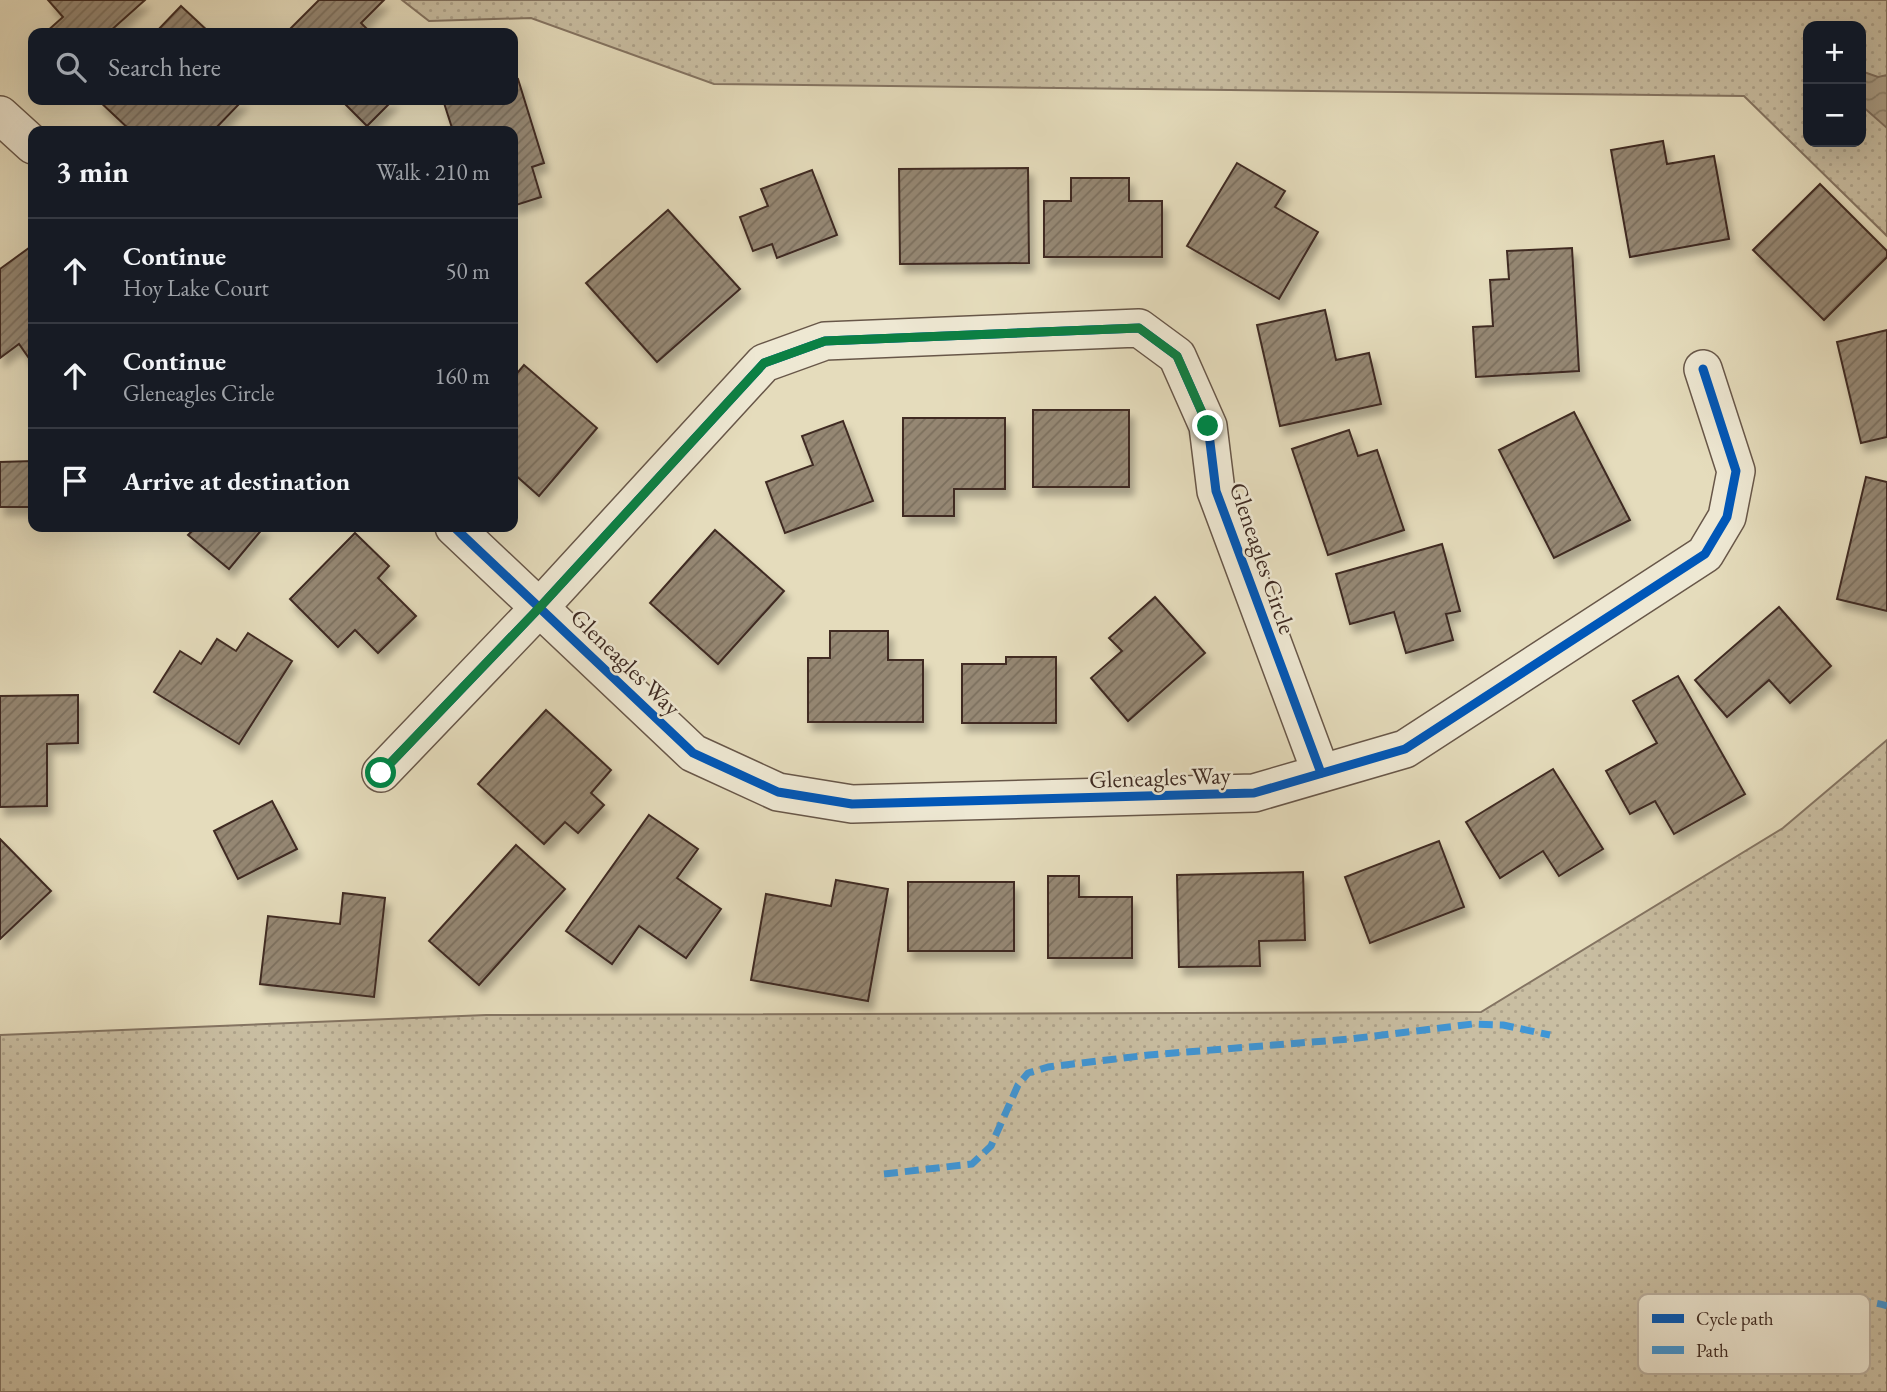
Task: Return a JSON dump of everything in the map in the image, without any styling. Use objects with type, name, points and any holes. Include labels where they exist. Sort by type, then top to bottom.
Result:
[{"type":"street","points":[[1,120],[28,141]]},
{"type":"street","name":"Gleneagles Circle","points":[[381,773],[540,607],[764,363],[825,341],[1139,328],[1177,356],[1208,426],[1216,491],[1321,773]]},
{"type":"street","name":"Gleneagles Way","points":[[459,532],[693,753],[778,792],[852,804],[1254,793],[1405,749],[1705,554],[1727,517],[1736,471],[1703,369]]},
{"type":"shaded area","points":[[402,0],[1887,0],[1887,236],[1744,96],[714,84],[531,18],[429,21]]},
{"type":"shaded area","points":[[1887,740],[1887,1392],[0,1392],[0,1035],[486,1015],[1481,1012],[1783,828]]},
{"type":"water","points":[[1866,73],[1878,77],[1887,75],[1887,128],[1866,109]]},
{"type":"building","points":[[48,0],[145,0],[114,28],[51,28],[63,17]]},
{"type":"building","points":[[319,0],[384,0],[361,23],[366,28],[291,28]]},
{"type":"building","points":[[181,6],[205,28],[160,28]]},
{"type":"building","points":[[518,79],[544,163],[532,167],[541,197],[518,204],[518,126],[451,126],[445,105],[518,105]]},
{"type":"building","points":[[103,105],[238,105],[218,126],[126,126]]},
{"type":"building","points":[[346,105],[388,105],[367,126]]},
{"type":"building","points":[[1663,141],[1667,164],[1714,156],[1729,239],[1630,257],[1611,150]]},
{"type":"building","points":[[1237,163],[1285,191],[1275,207],[1318,232],[1279,299],[1187,246]]},
{"type":"building","points":[[1028,168],[1029,263],[900,264],[899,169]]},
{"type":"building","points":[[812,170],[837,235],[777,258],[772,244],[753,251],[740,217],[768,206],[761,189]]},
{"type":"building","points":[[1071,178],[1129,178],[1129,201],[1162,201],[1162,257],[1044,257],[1044,201],[1071,201]]},
{"type":"building","points":[[1820,184],[1887,251],[1887,257],[1824,320],[1753,250]]},
{"type":"building","points":[[668,210],[740,289],[657,362],[586,283]]},
{"type":"building","points":[[1572,248],[1579,371],[1476,377],[1473,327],[1493,326],[1490,280],[1509,279],[1507,251]]},
{"type":"building","points":[[28,249],[28,357],[19,344],[0,358],[0,269]]},
{"type":"building","points":[[1325,310],[1336,360],[1369,353],[1381,404],[1280,426],[1257,325]]},
{"type":"building","points":[[1887,330],[1887,437],[1861,443],[1837,342]]},
{"type":"building","points":[[524,365],[597,428],[539,496],[518,477],[518,372]]},
{"type":"building","points":[[1033,410],[1129,410],[1129,487],[1033,487]]},
{"type":"building","points":[[1574,412],[1630,520],[1554,558],[1499,450]]},
{"type":"building","points":[[903,418],[1005,418],[1005,489],[954,489],[954,516],[903,516]]},
{"type":"building","points":[[843,421],[873,501],[785,533],[766,482],[813,465],[802,436]]},
{"type":"building","points":[[1349,430],[1358,456],[1377,450],[1404,530],[1328,555],[1292,449]]},
{"type":"building","points":[[28,461],[28,507],[0,507],[0,462]]},
{"type":"building","points":[[1866,477],[1887,482],[1887,611],[1837,599]]},
{"type":"building","points":[[715,530],[784,591],[718,664],[650,603]]},
{"type":"building","points":[[191,532],[260,532],[229,569],[188,535]]},
{"type":"building","points":[[355,533],[389,566],[378,578],[416,616],[378,653],[355,630],[338,647],[290,599]]},
{"type":"building","points":[[1442,544],[1460,611],[1446,614],[1453,640],[1406,653],[1394,612],[1350,624],[1336,574]]},
{"type":"building","points":[[1155,597],[1205,653],[1128,721],[1091,678],[1122,651],[1109,638]]},
{"type":"building","points":[[1779,607],[1831,666],[1790,703],[1769,680],[1727,717],[1695,680]]},
{"type":"building","points":[[830,631],[888,631],[888,660],[923,660],[923,722],[808,722],[808,658],[830,658]]},
{"type":"building","points":[[248,633],[292,661],[239,744],[154,692],[180,651],[201,664],[217,639],[236,651]]},
{"type":"building","points":[[1006,657],[1056,657],[1056,723],[962,723],[962,664],[1006,664]]},
{"type":"building","points":[[1678,676],[1745,794],[1674,834],[1655,801],[1630,814],[1606,771],[1657,743],[1633,701]]},
{"type":"building","points":[[78,695],[78,743],[47,744],[47,806],[0,807],[0,696]]},
{"type":"building","points":[[546,710],[611,770],[591,793],[604,805],[578,833],[565,822],[544,844],[478,784]]},
{"type":"building","points":[[1553,769],[1603,849],[1559,876],[1543,851],[1500,878],[1466,822]]},
{"type":"building","points":[[272,801],[297,849],[238,879],[214,831]]},
{"type":"building","points":[[649,815],[698,849],[677,878],[721,909],[686,958],[639,926],[612,964],[566,931]]},
{"type":"building","points":[[0,839],[51,891],[0,939]]},
{"type":"building","points":[[1439,841],[1464,907],[1370,943],[1345,877]]},
{"type":"building","points":[[516,845],[565,889],[479,985],[429,941]]},
{"type":"building","points":[[1303,872],[1305,940],[1259,941],[1260,966],[1179,967],[1177,875]]},
{"type":"building","points":[[1048,876],[1079,876],[1079,897],[1132,897],[1132,958],[1048,958]]},
{"type":"building","points":[[836,880],[888,889],[868,1001],[751,980],[766,894],[831,906]]},
{"type":"building","points":[[908,882],[1014,882],[1014,951],[908,951]]},
{"type":"building","points":[[343,893],[385,898],[374,997],[260,984],[268,916],[340,924]]},
{"type":"marked path","points":[[884,1174],[972,1164],[991,1146],[1018,1085],[1028,1073],[1048,1067],[1149,1055],[1350,1039],[1473,1024],[1503,1025],[1550,1035]]},
{"type":"marked path","points":[[1870,1302],[1887,1306]]},
{"type":"cycle path","points":[[381,773],[540,607],[764,363],[825,341],[1139,328],[1177,356],[1208,426],[1216,491],[1321,773]]},
{"type":"cycle path","points":[[459,532],[693,753],[778,792],[852,804],[1254,793],[1405,749],[1705,554],[1727,517],[1736,471],[1703,369]]},
{"type":"route","points":[[381,773],[540,607],[764,363],[825,341],[1139,328],[1177,356],[1208,426]]}]
